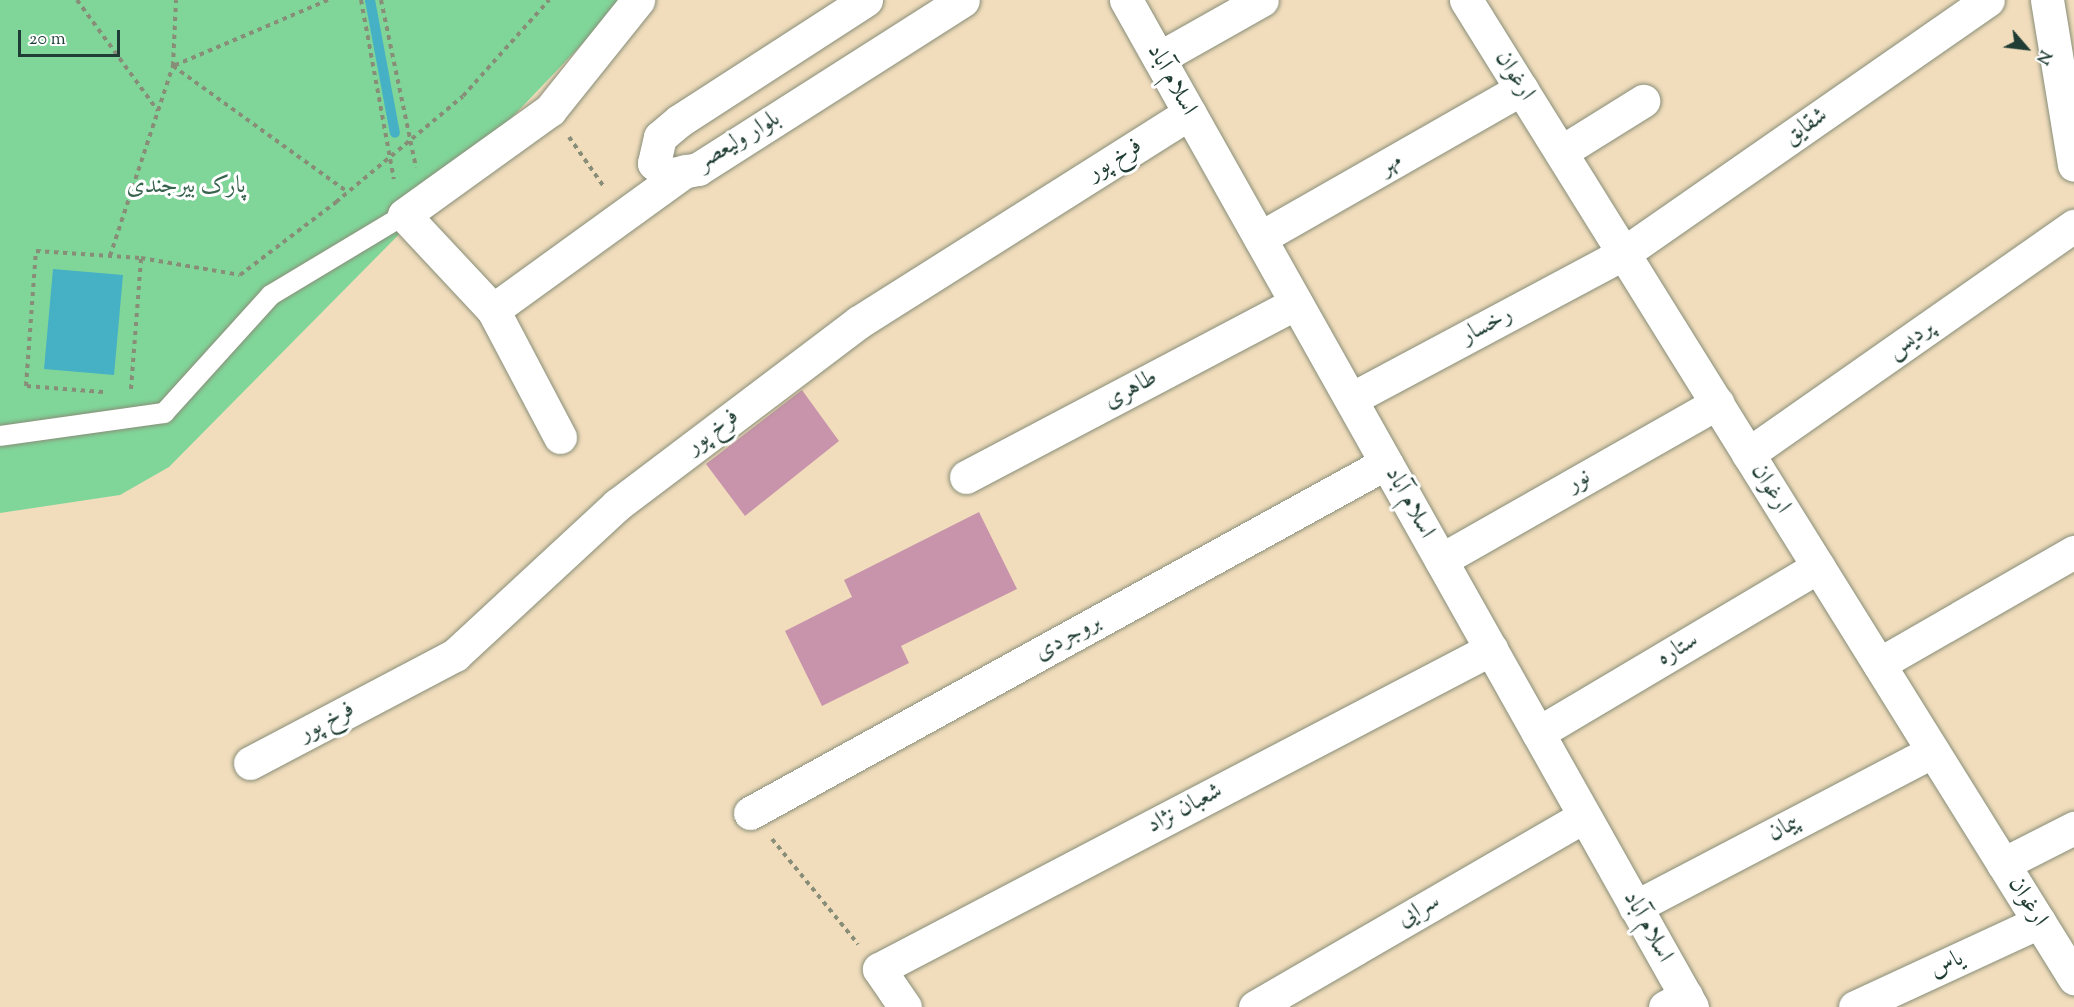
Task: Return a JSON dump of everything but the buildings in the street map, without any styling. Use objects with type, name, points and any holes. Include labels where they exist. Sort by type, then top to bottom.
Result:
[{"type":"street","points":[[560,437],[493,310],[415,205],[550,110],[638,0]]},
{"type":"street","name":"بلوار ولیعصر","points":[[866,0],[660,137],[654,162],[667,175],[698,169],[963,0]]},
{"type":"street","name":"اسلام آباد","points":[[1126,0],[1635,907],[1681,1003]]},
{"type":"street","points":[[1159,58],[1262,0]]},
{"type":"street","name":"ارغوان","points":[[1466,0],[2074,978]]},
{"type":"street","name":"شقایق","points":[[1624,253],[1988,0]]},
{"type":"street","points":[[2047,0],[2073,158]]},
{"type":"street","name":"مهر","points":[[1260,238],[1521,89]]},
{"type":"street","points":[[1561,152],[1643,101]]},
{"type":"street","name":"فرخ پور","points":[[250,763],[455,655],[617,505],[859,322],[1190,113]]},
{"type":"street","points":[[493,310],[625,218],[685,171]]},
{"type":"street","name":"پردیس","points":[[1748,454],[2074,226]]},
{"type":"street","name":"رخسار","points":[[1351,399],[1624,253]]},
{"type":"street","name":"طاهری","points":[[966,477],[1296,303]]},
{"type":"street","name":"نور","points":[[1441,560],[1717,403]]},
{"type":"street","name":"بروجردی","points":[[750,813],[1386,463]]},
{"type":"street","points":[[1879,664],[2074,552]]},
{"type":"street","name":"ستاره","points":[[1538,733],[1818,567]]},
{"type":"street","name":"شعبان نژاد","points":[[879,969],[1491,649]]},
{"type":"street","name":"پیمان","points":[[1635,907],[1933,751]]},
{"type":"street","name":"سرایی","points":[[1255,1007],[1584,816]]},
{"type":"street","points":[[2003,864],[2074,828]]},
{"type":"street","name":"یاس","points":[[1855,1007],[2039,922]]},
{"type":"street","points":[[879,969],[905,1007]]},
{"type":"lane","points":[[0,436],[164,413],[271,295],[415,205]]},
{"type":"path","points":[[77,0],[158,111]]},
{"type":"path","points":[[110,256],[173,66],[176,0]]},
{"type":"path","points":[[173,66],[328,0]]},
{"type":"path","points":[[361,0],[388,156],[415,205]]},
{"type":"path","points":[[381,0],[408,140],[415,205]]},
{"type":"path","points":[[107,392],[26,386],[36,251],[141,258],[240,275],[348,192],[388,156],[463,96],[549,0]]},
{"type":"path","points":[[173,66],[348,192]]},
{"type":"path","points":[[550,110],[625,218]]},
{"type":"path","points":[[119,393],[131,394],[141,258]]},
{"type":"path","points":[[750,813],[879,969]]},
{"type":"green space","name":"پارک بیرجندی","points":[[0,0],[618,0],[608,17],[432,201],[169,467],[120,495],[0,513]]},
{"type":"water","points":[[53,269],[123,275],[114,375],[44,369]]},
{"type":"waterway","points":[[370,0],[395,133]]}]
